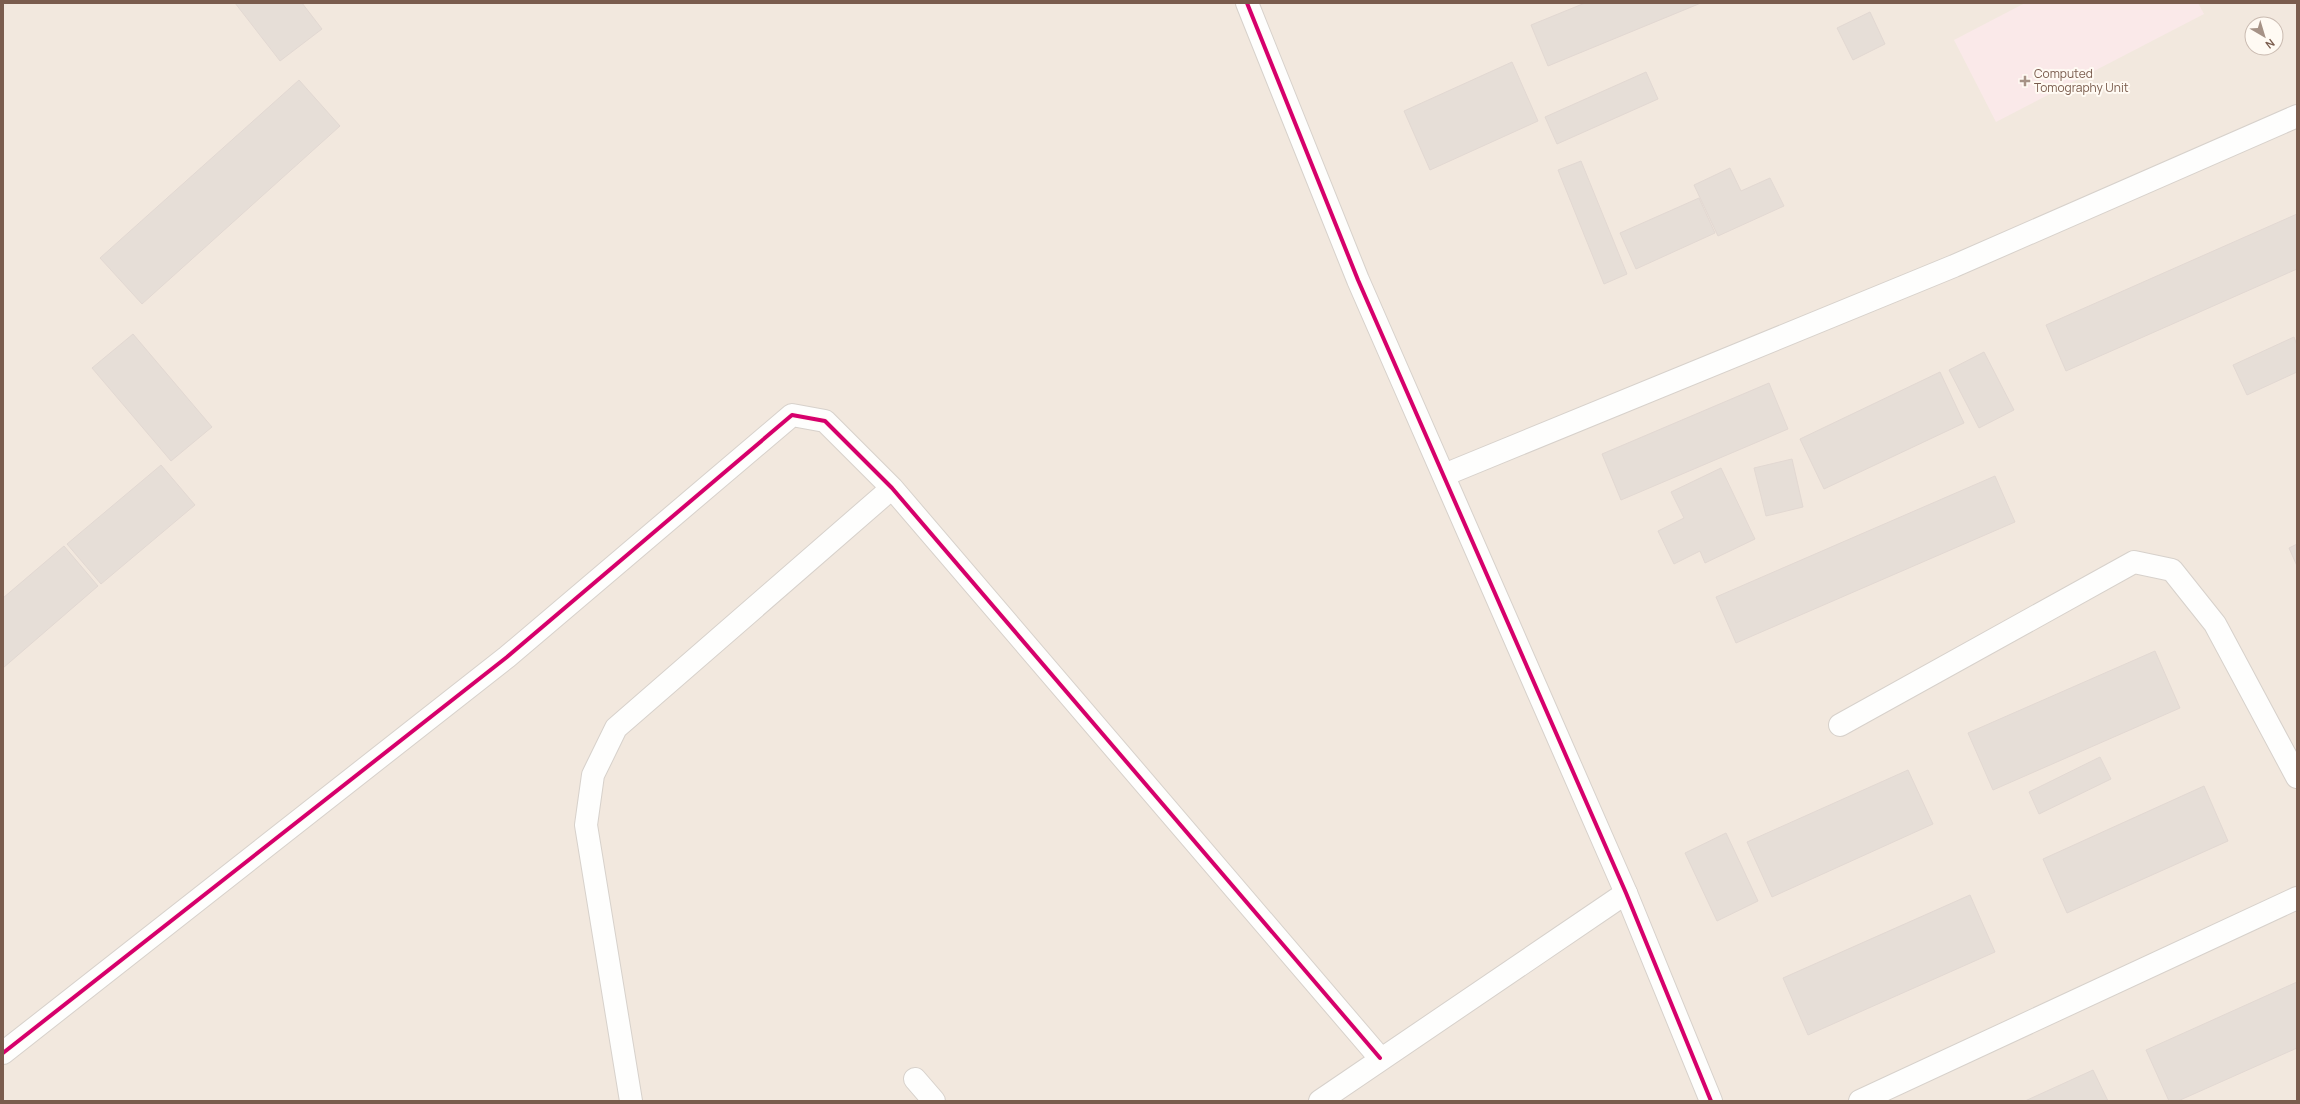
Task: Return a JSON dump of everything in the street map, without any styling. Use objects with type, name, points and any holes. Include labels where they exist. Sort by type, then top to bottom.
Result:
[{"type":"street","points":[[1247,3],[1358,280],[1626,893],[1711,1101]]},
{"type":"street","points":[[1444,475],[1954,266],[2297,116]]},
{"type":"street","points":[[3,1053],[507,657],[792,415],[824,421],[892,488],[1380,1058]]},
{"type":"street","points":[[631,1101],[586,825],[593,775],[616,728],[892,488]]},
{"type":"street","points":[[1840,725],[2134,562],[2172,570],[2215,624],[2297,778]]},
{"type":"street","points":[[1320,1101],[1380,1058],[1626,893]]},
{"type":"street","points":[[1860,1101],[2297,898]]},
{"type":"street","points":[[915,1079],[934,1101]]},
{"type":"shaded area","points":[[3,3],[2297,3],[2297,1101],[3,1101]]},
{"type":"shaded area","name":"Computed Tomography Unit","points":[[2025,3],[2198,3],[2204,14],[1996,122],[1954,40]]},
{"type":"building","points":[[235,3],[302,3],[322,29],[280,61]]},
{"type":"building","points":[[1585,3],[1701,3],[1548,66],[1531,25]]},
{"type":"building","points":[[1870,12],[1885,44],[1853,60],[1837,28]]},
{"type":"building","points":[[1512,62],[1538,121],[1430,170],[1404,111]]},
{"type":"building","points":[[1646,72],[1658,99],[1557,144],[1545,117]]},
{"type":"building","points":[[299,80],[340,126],[142,304],[100,258]]},
{"type":"building","points":[[1581,161],[1627,274],[1604,284],[1558,170]]},
{"type":"building","points":[[1730,168],[1741,191],[1770,178],[1784,206],[1718,236],[1694,185]]},
{"type":"building","points":[[1699,198],[1715,233],[1636,269],[1620,233]]},
{"type":"building","points":[[2297,214],[2297,269],[2066,371],[2046,325]]},
{"type":"building","points":[[133,334],[212,427],[171,461],[92,368]]},
{"type":"building","points":[[2294,337],[2297,345],[2297,372],[2247,395],[2233,365]]},
{"type":"building","points":[[1984,352],[2014,410],[1979,428],[1949,370]]},
{"type":"building","points":[[1940,372],[1964,423],[1824,489],[1800,439]]},
{"type":"building","points":[[1769,383],[1788,429],[1621,500],[1602,454]]},
{"type":"building","points":[[1792,459],[1803,507],[1766,516],[1754,468]]},
{"type":"building","points":[[161,465],[195,505],[101,584],[67,544]]},
{"type":"building","points":[[1721,468],[1755,539],[1705,563],[1700,551],[1674,564],[1658,531],[1684,518],[1671,492]]},
{"type":"building","points":[[1995,476],[2015,522],[1736,643],[1716,597]]},
{"type":"building","points":[[2297,544],[2297,566],[2289,548]]},
{"type":"building","points":[[64,546],[98,586],[3,668],[3,598]]},
{"type":"building","points":[[2155,651],[2180,708],[1993,790],[1968,733]]},
{"type":"building","points":[[2100,757],[2111,779],[2039,814],[2029,792]]},
{"type":"building","points":[[1908,770],[1933,824],[1772,897],[1747,842]]},
{"type":"building","points":[[2204,786],[2228,841],[2067,913],[2043,859]]},
{"type":"building","points":[[1726,833],[1758,901],[1717,921],[1685,853]]},
{"type":"building","points":[[1970,895],[1995,952],[1808,1035],[1783,978]]},
{"type":"building","points":[[2297,982],[2297,1048],[2178,1101],[2169,1101],[2146,1050]]},
{"type":"building","points":[[2093,1070],[2108,1101],[2025,1101]]},
{"type":"cycle path","points":[[1247,3],[1358,280],[1626,893],[1711,1101]]},
{"type":"cycle path","points":[[3,1053],[507,657],[792,415],[825,421],[892,488],[1380,1058]]},
{"type":"place","name":"Computed Tomography Unit","points":[[2025,81]]}]
